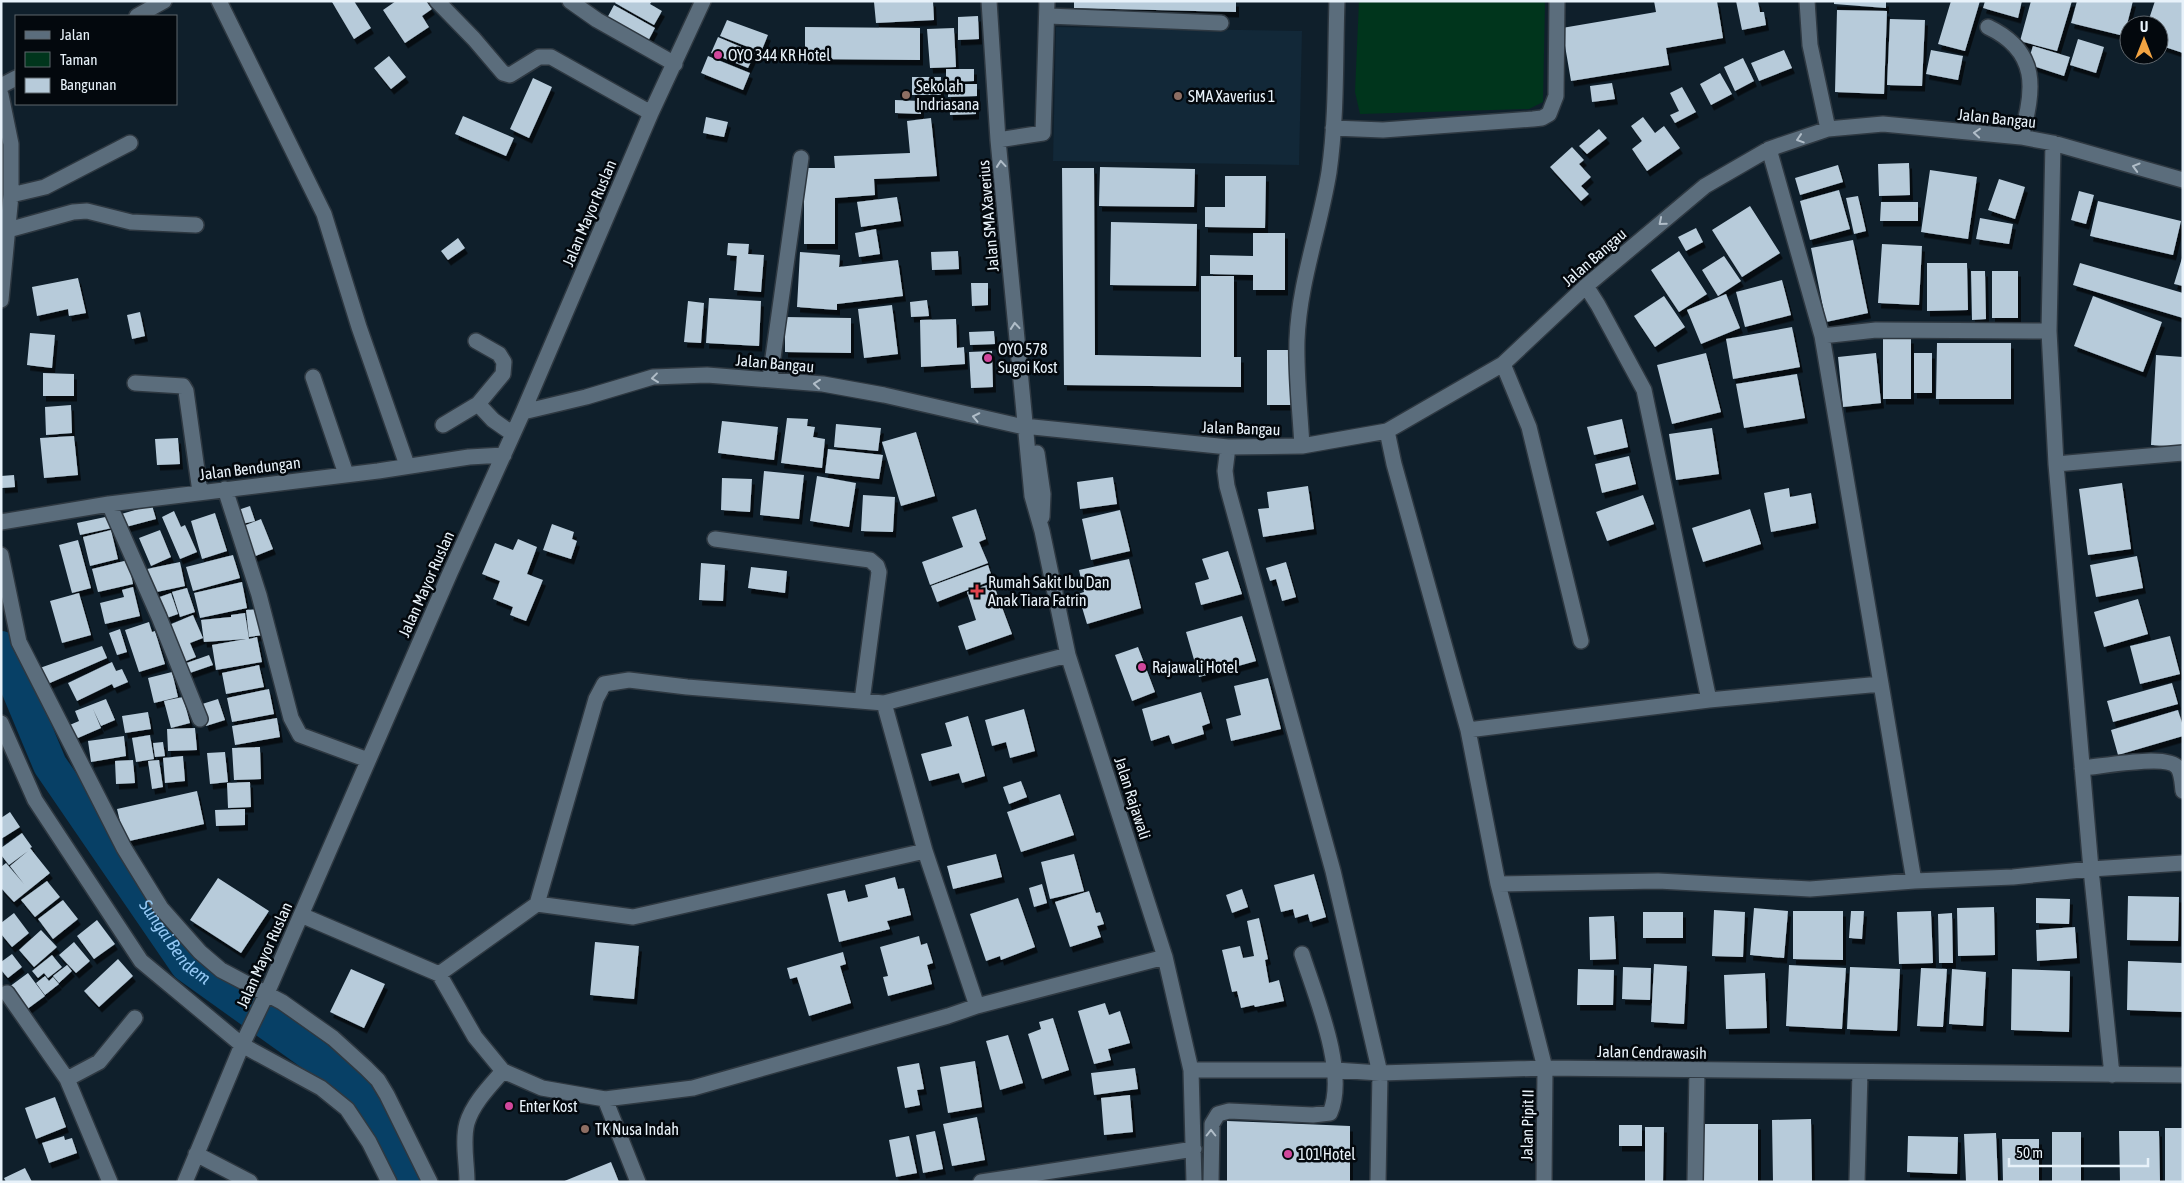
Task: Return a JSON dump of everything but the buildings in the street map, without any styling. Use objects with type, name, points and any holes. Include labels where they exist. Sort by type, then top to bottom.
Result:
[{"type":"street","points":[[139,15],[164,1]]},
{"type":"street","points":[[219,1],[324,214],[359,327],[408,465]]},
{"type":"street","points":[[437,1],[506,75],[510,75],[539,57],[551,57],[652,113]]},
{"type":"street","points":[[570,1],[597,20],[674,64]]},
{"type":"street","name":"Jalan Mayor Ruslan","points":[[185,1182],[243,1044],[703,1]]},
{"type":"street","name":"Jalan SMA Xaverius","points":[[988,1],[998,140],[1022,399],[1043,494],[1042,531]]},
{"type":"street","points":[[1302,446],[1297,339],[1303,289],[1318,232],[1329,171],[1333,128],[1337,1]]},
{"type":"street","points":[[1333,128],[1383,130],[1542,118],[1549,114],[1556,96],[1555,46],[1557,1]]},
{"type":"street","points":[[1807,1],[1810,45],[1828,129]]},
{"type":"street","points":[[998,140],[1043,134],[1048,8],[1221,23]]},
{"type":"street","points":[[1988,27],[2009,39],[2017,47],[2030,70],[2031,84],[2027,117],[2022,137]]},
{"type":"street","points":[[1,86],[15,79]]},
{"type":"street","points":[[1,95],[11,144],[11,195],[1,300]]},
{"type":"street","name":"Jalan Bangau","points":[[523,412],[586,397],[653,377],[707,375],[823,384],[884,395],[1028,427],[1228,447],[1302,446],[1387,431],[1503,364],[1586,286],[1705,186],[1769,149],[1828,129],[1883,124],[2022,137],[2053,143],[2183,180]]},
{"type":"street","points":[[11,195],[46,187],[130,143]]},
{"type":"street","points":[[2053,143],[2049,331],[2056,464],[2091,869],[2112,1074]]},
{"type":"street","points":[[1769,149],[1822,336],[1914,881]]},
{"type":"street","points":[[770,379],[800,158]]},
{"type":"street","points":[[8,230],[73,212],[87,211],[131,222],[196,225]]},
{"type":"street","points":[[1586,286],[1644,390],[1709,700]]},
{"type":"street","points":[[1822,336],[1876,330],[2049,331]]},
{"type":"street","points":[[443,425],[478,404],[503,374],[504,362],[499,354],[476,341]]},
{"type":"street","points":[[1503,364],[1528,427],[1581,641]]},
{"type":"street","points":[[313,377],[346,474]]},
{"type":"street","points":[[135,383],[182,386],[186,391],[200,492]]},
{"type":"street","points":[[478,404],[493,420],[513,434]]},
{"type":"street","name":"Jalan Pipit II","points":[[1387,431],[1468,730],[1498,884],[1546,1068],[1544,1182]]},
{"type":"street","points":[[1228,447],[1225,471],[1227,486],[1333,871],[1380,1073],[1378,1182]]},
{"type":"street","points":[[2056,464],[2183,453]]},
{"type":"street","name":"Jalan Bendungan","points":[[1,522],[109,504],[408,465],[504,455]]},
{"type":"street","points":[[225,489],[259,595],[295,727],[300,735],[368,760]]},
{"type":"street","points":[[109,504],[159,617],[200,719]]},
{"type":"street","name":"Jalan Rajawali","points":[[1042,531],[1068,655],[1165,956],[1192,1070],[1194,1182]]},
{"type":"street","points":[[715,539],[870,560],[877,566],[879,572],[862,701]]},
{"type":"street","points":[[1,555],[19,642],[124,848],[161,908],[200,952],[221,970],[333,1038],[378,1080],[430,1182]]},
{"type":"street","points":[[439,974],[536,904],[596,699],[604,684],[629,680],[688,687],[884,703],[1068,655]]},
{"type":"street","points":[[1468,730],[1709,700],[1881,684]]},
{"type":"street","points":[[884,703],[925,851],[977,1006]]},
{"type":"street","points":[[1,723],[35,800],[141,961],[243,1044],[321,1088],[347,1109],[369,1142],[388,1179]]},
{"type":"street","points":[[2082,768],[2158,760],[2174,764],[2179,769],[2183,791]]},
{"type":"street","points":[[536,904],[633,917],[925,851]]},
{"type":"street","points":[[1498,884],[1658,881],[1810,889],[1914,881],[2013,878],[2091,869],[2183,864]]},
{"type":"street","points":[[300,915],[439,974],[475,1037],[503,1072],[542,1088],[605,1099],[693,1088],[948,1016],[977,1006],[1165,956]]},
{"type":"street","points":[[1211,1182],[1212,1124],[1218,1114],[1229,1111],[1313,1115],[1330,1113],[1335,1102],[1335,1070],[1302,954]]},
{"type":"street","points":[[7,993],[67,1079],[110,1182]]},
{"type":"street","points":[[67,1079],[99,1062],[135,1018]]},
{"type":"street","name":"Jalan Cendrawasih","points":[[1192,1070],[1335,1070],[1380,1073],[1546,1068],[2183,1075]]},
{"type":"street","points":[[1695,1182],[1697,1070]]},
{"type":"street","points":[[467,1182],[466,1129],[468,1120],[482,1096],[503,1072]]},
{"type":"street","points":[[1857,1182],[1860,1072]]},
{"type":"street","points":[[605,1099],[638,1182]]},
{"type":"street","points":[[981,1182],[1194,1149]]},
{"type":"street","points":[[196,1154],[250,1182]]},
{"type":"shaded area","name":"SMA Xaverius 1","points":[[1056,27],[1302,31],[1299,165],[1053,161]]},
{"type":"green space","points":[[1359,1],[1545,1],[1543,102],[1529,109],[1360,114],[1355,92]]},
{"type":"waterway","name":"Sungai Bendem","points":[[1,648],[50,765],[187,965],[320,1060],[373,1104],[409,1182]]},
{"type":"place","name":"OYO 344 KR Hotel","points":[[718,55]]},
{"type":"place","name":"Sekolah Indriasana","points":[[906,95]]},
{"type":"place","name":"SMA Xaverius 1","points":[[1178,96]]},
{"type":"place","name":"OYO 578 Sugoi Kost","points":[[988,358]]},
{"type":"place","name":"Rumah Sakit Ibu Dan Anak Tiara Fatrin","points":[[977,591]]},
{"type":"place","name":"Rajawali Hotel","points":[[1142,667]]},
{"type":"place","name":"Enter Kost","points":[[509,1106]]},
{"type":"place","name":"TK Nusa Indah","points":[[585,1129]]},
{"type":"place","name":"101 Hotel","points":[[1288,1154]]}]
